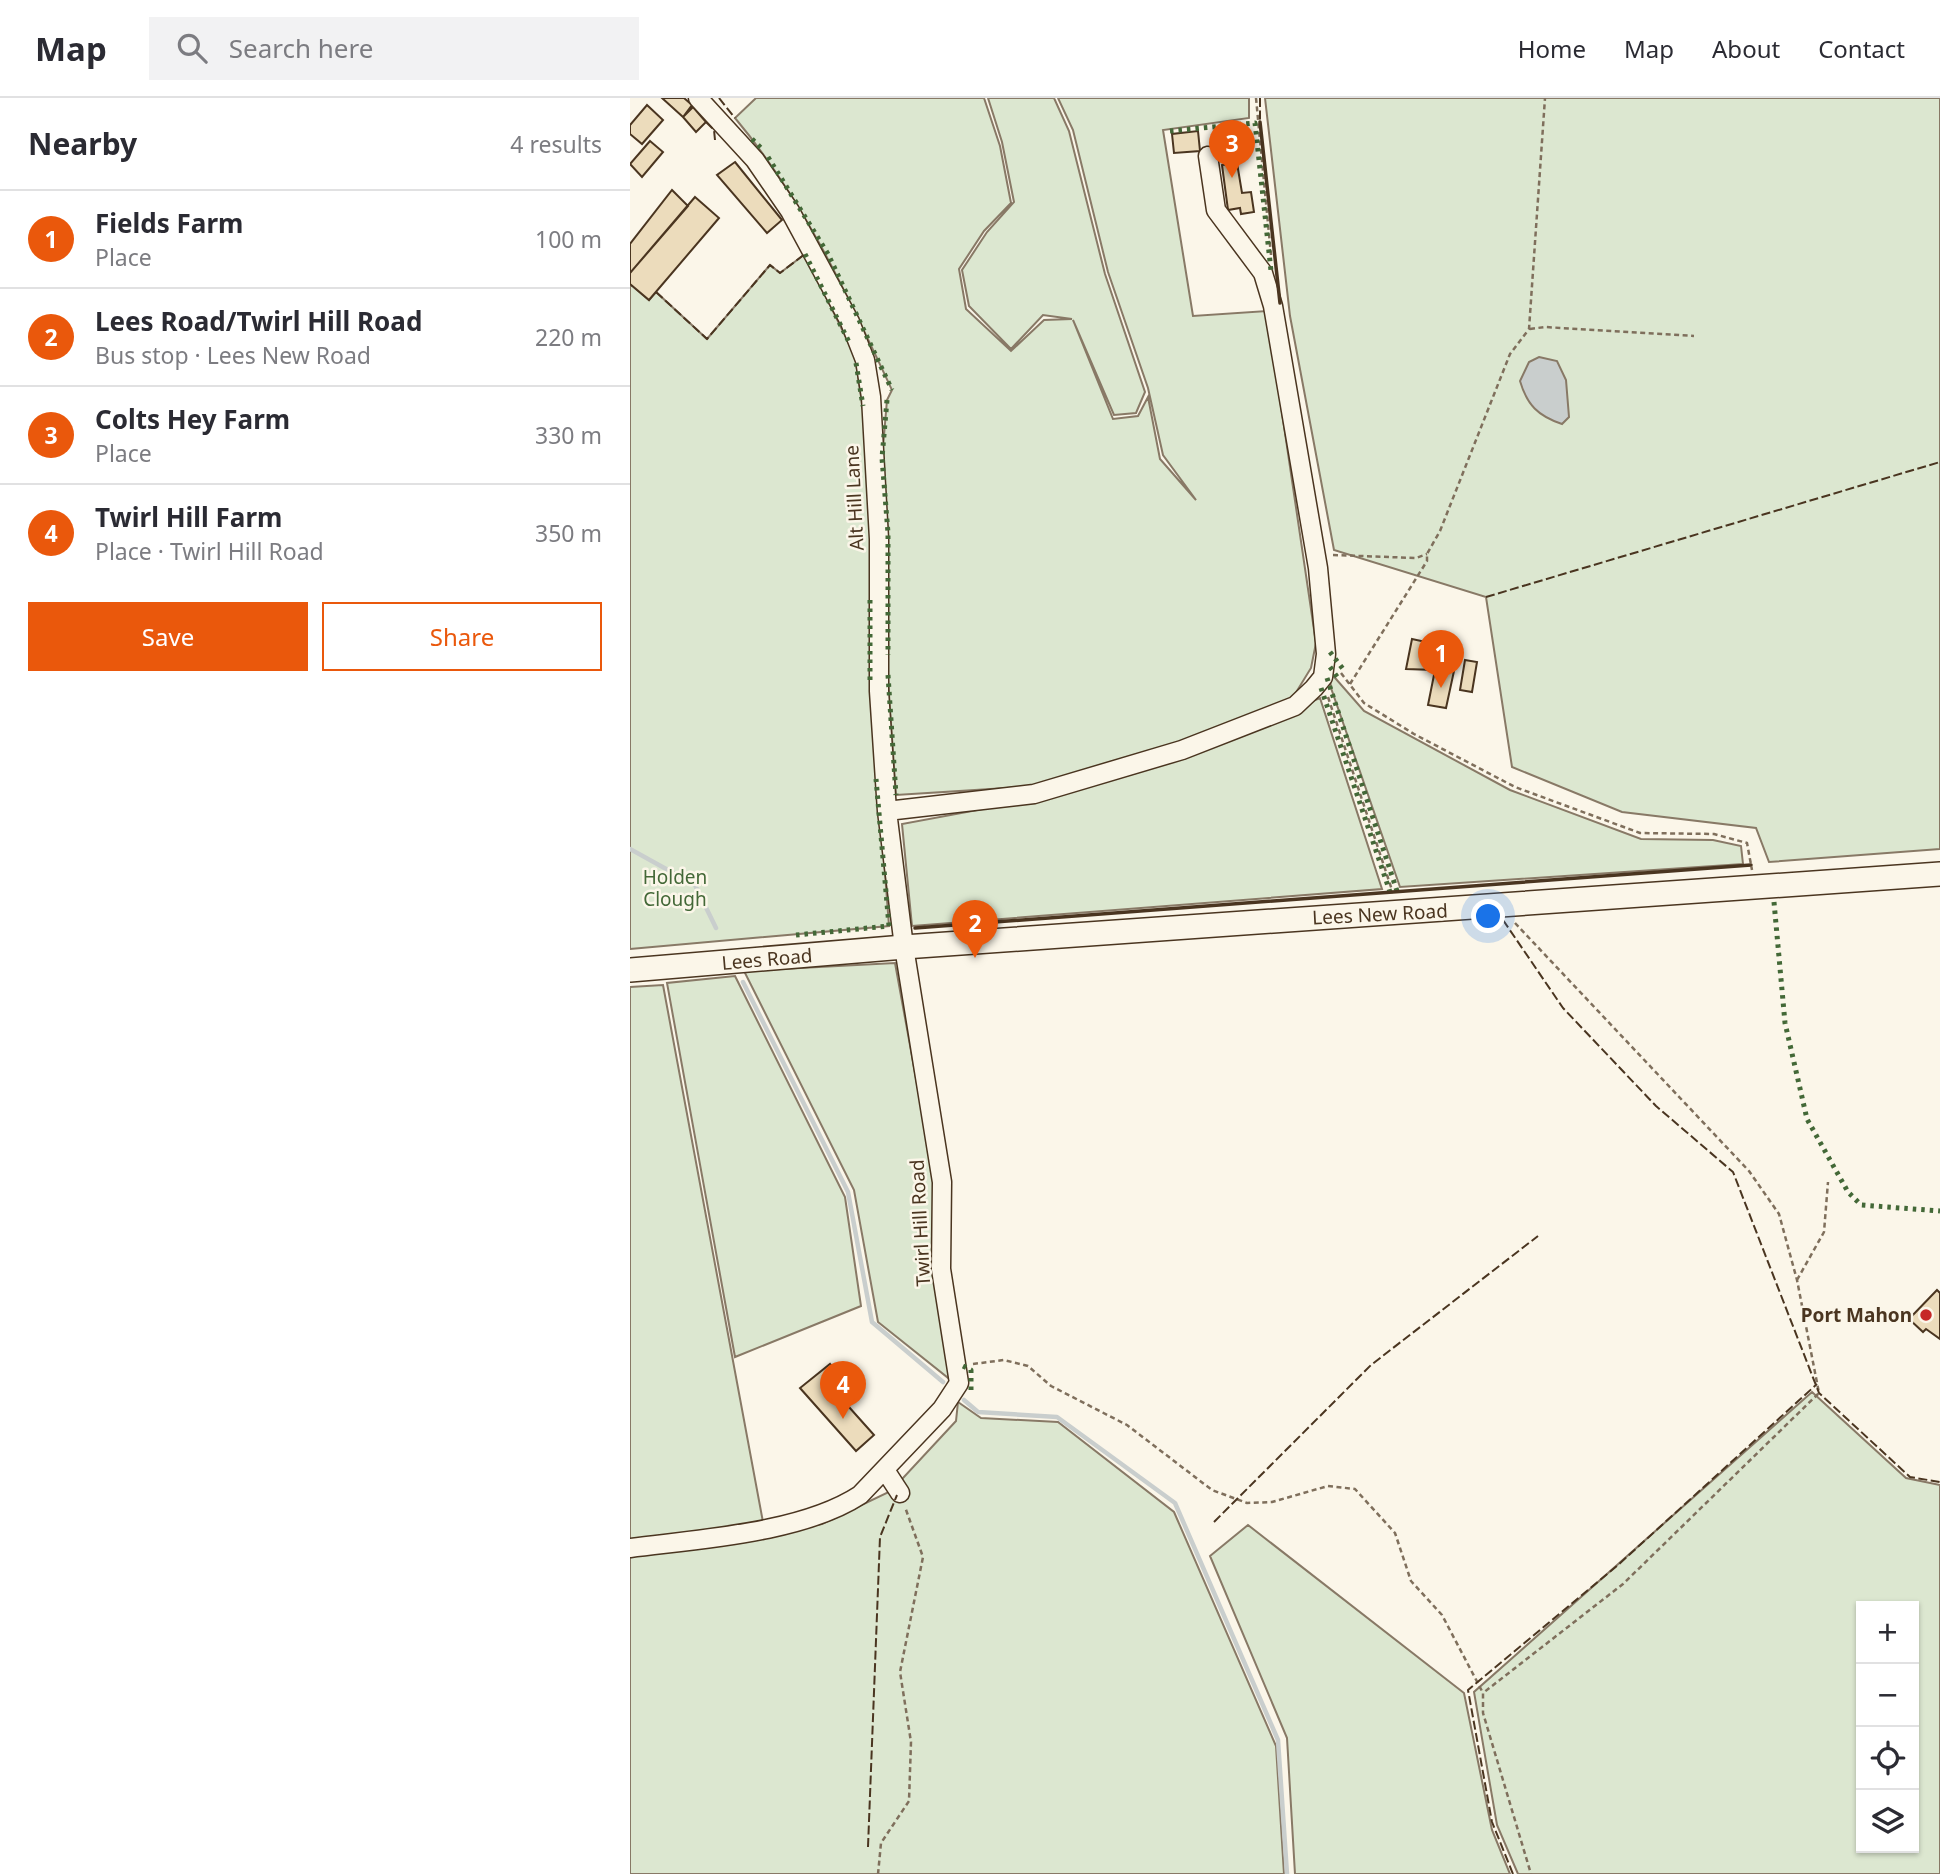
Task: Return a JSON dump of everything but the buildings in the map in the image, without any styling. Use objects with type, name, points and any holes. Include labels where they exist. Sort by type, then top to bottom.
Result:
[{"type":"main road","name":"Lees New Road","points":[[904,947],[1940,874]]},
{"type":"main road","name":"Lees Road","points":[[630,970],[904,947]]},
{"type":"street","name":"Alt Hill Lane","points":[[698,98],[755,160],[790,211],[850,322],[865,360],[871,397],[879,539],[879,691],[887,811],[904,947]]},
{"type":"street","points":[[887,811],[1034,794],[1182,750],[1296,706],[1322,677],[1326,654],[1316,556],[1273,306],[1263,273],[1216,210],[1208,156]]},
{"type":"street","name":"Twirl Hill Road","points":[[630,1548],[814,1519],[860,1495],[942,1409],[958,1383],[958,1368],[941,1269],[942,1182],[904,947]]},
{"type":"street","points":[[885,1470],[900,1493]]},
{"type":"path","points":[[1256,98],[1272,259]]},
{"type":"path","points":[[1350,684],[1427,561],[1427,554],[1440,531],[1510,354],[1529,329],[1545,98]]},
{"type":"path","points":[[1529,329],[1545,327],[1694,336]]},
{"type":"path","points":[[1316,556],[1416,558],[1427,554]]},
{"type":"path","points":[[1326,654],[1364,702],[1414,734],[1515,786],[1640,833],[1714,834],[1747,843],[1755,888]]},
{"type":"path","points":[[1322,677],[1399,911]]},
{"type":"path","points":[[1483,1693],[1623,1584],[1819,1393],[1797,1280],[1779,1214],[1749,1171],[1501,907]]},
{"type":"path","points":[[1797,1280],[1824,1232],[1828,1182]]},
{"type":"path","points":[[958,1368],[1004,1360],[1028,1366],[1051,1387],[1127,1425],[1212,1490],[1247,1503],[1272,1502],[1328,1486],[1355,1489],[1395,1533],[1411,1581],[1442,1615],[1483,1693],[1483,1713],[1531,1874]]},
{"type":"path","points":[[878,1874],[881,1843],[909,1801],[911,1742],[900,1672],[923,1557],[900,1493]]},
{"type":"green space","points":[[756,98],[984,98],[1000,146],[1011,203],[984,231],[959,269],[966,309],[1011,351],[1044,320],[1072,319],[1043,315],[1011,349],[969,306],[962,270],[987,232],[1014,202],[1002,142],[988,98],[1054,98],[1069,131],[1105,274],[1145,392],[1136,413],[1114,415],[1073,320],[1113,419],[1138,416],[1148,397],[1160,459],[1196,500],[1163,455],[1148,388],[1108,272],[1073,130],[1058,98],[1249,98],[1249,118],[1163,130],[1193,316],[1267,311],[1316,643],[1311,668],[1292,699],[1236,726],[1090,773],[1024,787],[896,795],[888,680],[888,533],[882,459],[887,400],[892,390],[803,214],[735,118]]},
{"type":"green space","points":[[1265,98],[1940,98],[1940,849],[1769,862],[1756,828],[1622,812],[1512,767],[1486,597],[1334,550],[1290,316]]},
{"type":"green space","name":"Holden Clough","points":[[805,254],[855,356],[864,417],[872,545],[871,688],[889,926],[630,949],[630,284],[649,300],[656,292],[707,339],[770,265],[780,273]]},
{"type":"green space","points":[[1329,671],[1364,711],[1510,790],[1641,839],[1713,840],[1741,846],[1743,864],[1400,887],[1331,688]]},
{"type":"green space","points":[[1320,698],[1382,889],[912,926],[902,824],[1053,796],[1136,773]]},
{"type":"green space","points":[[895,963],[936,1188],[932,1253],[952,1381],[878,1322],[854,1190],[744,971]]},
{"type":"green space","points":[[735,976],[845,1197],[861,1306],[735,1357],[667,983]]},
{"type":"green space","points":[[663,985],[763,1522],[630,1543],[630,987]]},
{"type":"green space","points":[[1812,1392],[1906,1478],[1940,1485],[1940,1874],[1518,1874],[1497,1825],[1474,1692]]},
{"type":"green space","points":[[958,1402],[981,1418],[1058,1422],[1174,1512],[1276,1746],[1284,1874],[630,1874],[630,1555],[822,1524],[891,1491],[956,1421]]},
{"type":"green space","points":[[1248,1525],[1464,1693],[1492,1830],[1510,1874],[1295,1874],[1287,1738],[1210,1556]]},
{"type":"shaded area","points":[[1539,357],[1557,361],[1566,380],[1569,417],[1562,424],[1546,417],[1530,403],[1520,381],[1529,362]]},
{"type":"waterway","points":[[630,849],[695,885],[716,928]]},
{"type":"waterway","points":[[743,982],[848,1192],[872,1322],[943,1382]]},
{"type":"waterway","points":[[964,1400],[978,1412],[1057,1417],[1175,1503],[1278,1740],[1287,1874]]},
{"type":"hedge","points":[[1170,131],[1255,123],[1271,271]]},
{"type":"hedge","points":[[752,139],[764,151]]},
{"type":"hedge","points":[[768,157],[828,254],[892,390]]},
{"type":"hedge","points":[[805,254],[850,344]]},
{"type":"hedge","points":[[856,363],[863,406]]},
{"type":"hedge","points":[[887,400],[882,458],[888,533],[888,655]]},
{"type":"hedge","points":[[870,600],[870,682]]},
{"type":"hedge","points":[[1330,652],[1343,669]]},
{"type":"hedge","points":[[1330,667],[1338,678]]},
{"type":"hedge","points":[[888,675],[896,795]]},
{"type":"hedge","points":[[1327,678],[1397,891]]},
{"type":"hedge","points":[[1321,688],[1390,892]]},
{"type":"hedge","points":[[796,935],[889,926],[876,779]]},
{"type":"hedge","points":[[1774,902],[1785,1023],[1807,1119],[1848,1192],[1861,1205],[1940,1211]]},
{"type":"hedge","points":[[963,1366],[971,1370],[971,1393]]},
{"type":"fence","points":[[719,98],[735,118]]},
{"type":"fence","points":[[1260,98],[1260,122]]},
{"type":"fence","points":[[706,122],[714,130],[715,140]]},
{"type":"fence","points":[[656,292],[707,339],[770,265],[780,273],[805,254]]},
{"type":"fence","points":[[1486,597],[1940,462]]},
{"type":"fence","points":[[1503,920],[1563,1008],[1656,1106],[1733,1172],[1819,1393],[1910,1477],[1940,1482]]},
{"type":"fence","points":[[1214,1522],[1371,1365],[1538,1236]]},
{"type":"fence","points":[[1513,1874],[1492,1822],[1468,1690],[1618,1565],[1817,1384]]},
{"type":"fence","points":[[868,1847],[880,1537],[897,1495]]},
{"type":"wall","points":[[1260,122],[1280,303]]},
{"type":"wall","points":[[915,928],[1751,865]]},
{"type":"place","name":"Colts Hey Farm","points":[[1232,178]]},
{"type":"place","name":"Fields Farm","points":[[1441,688]]},
{"type":"place","name":"Lees Road/Twirl Hill Road","points":[[975,958]]},
{"type":"place","name":"Port Mahon","points":[[1926,1315]]},
{"type":"place","name":"Twirl Hill Farm","points":[[843,1419]]}]
